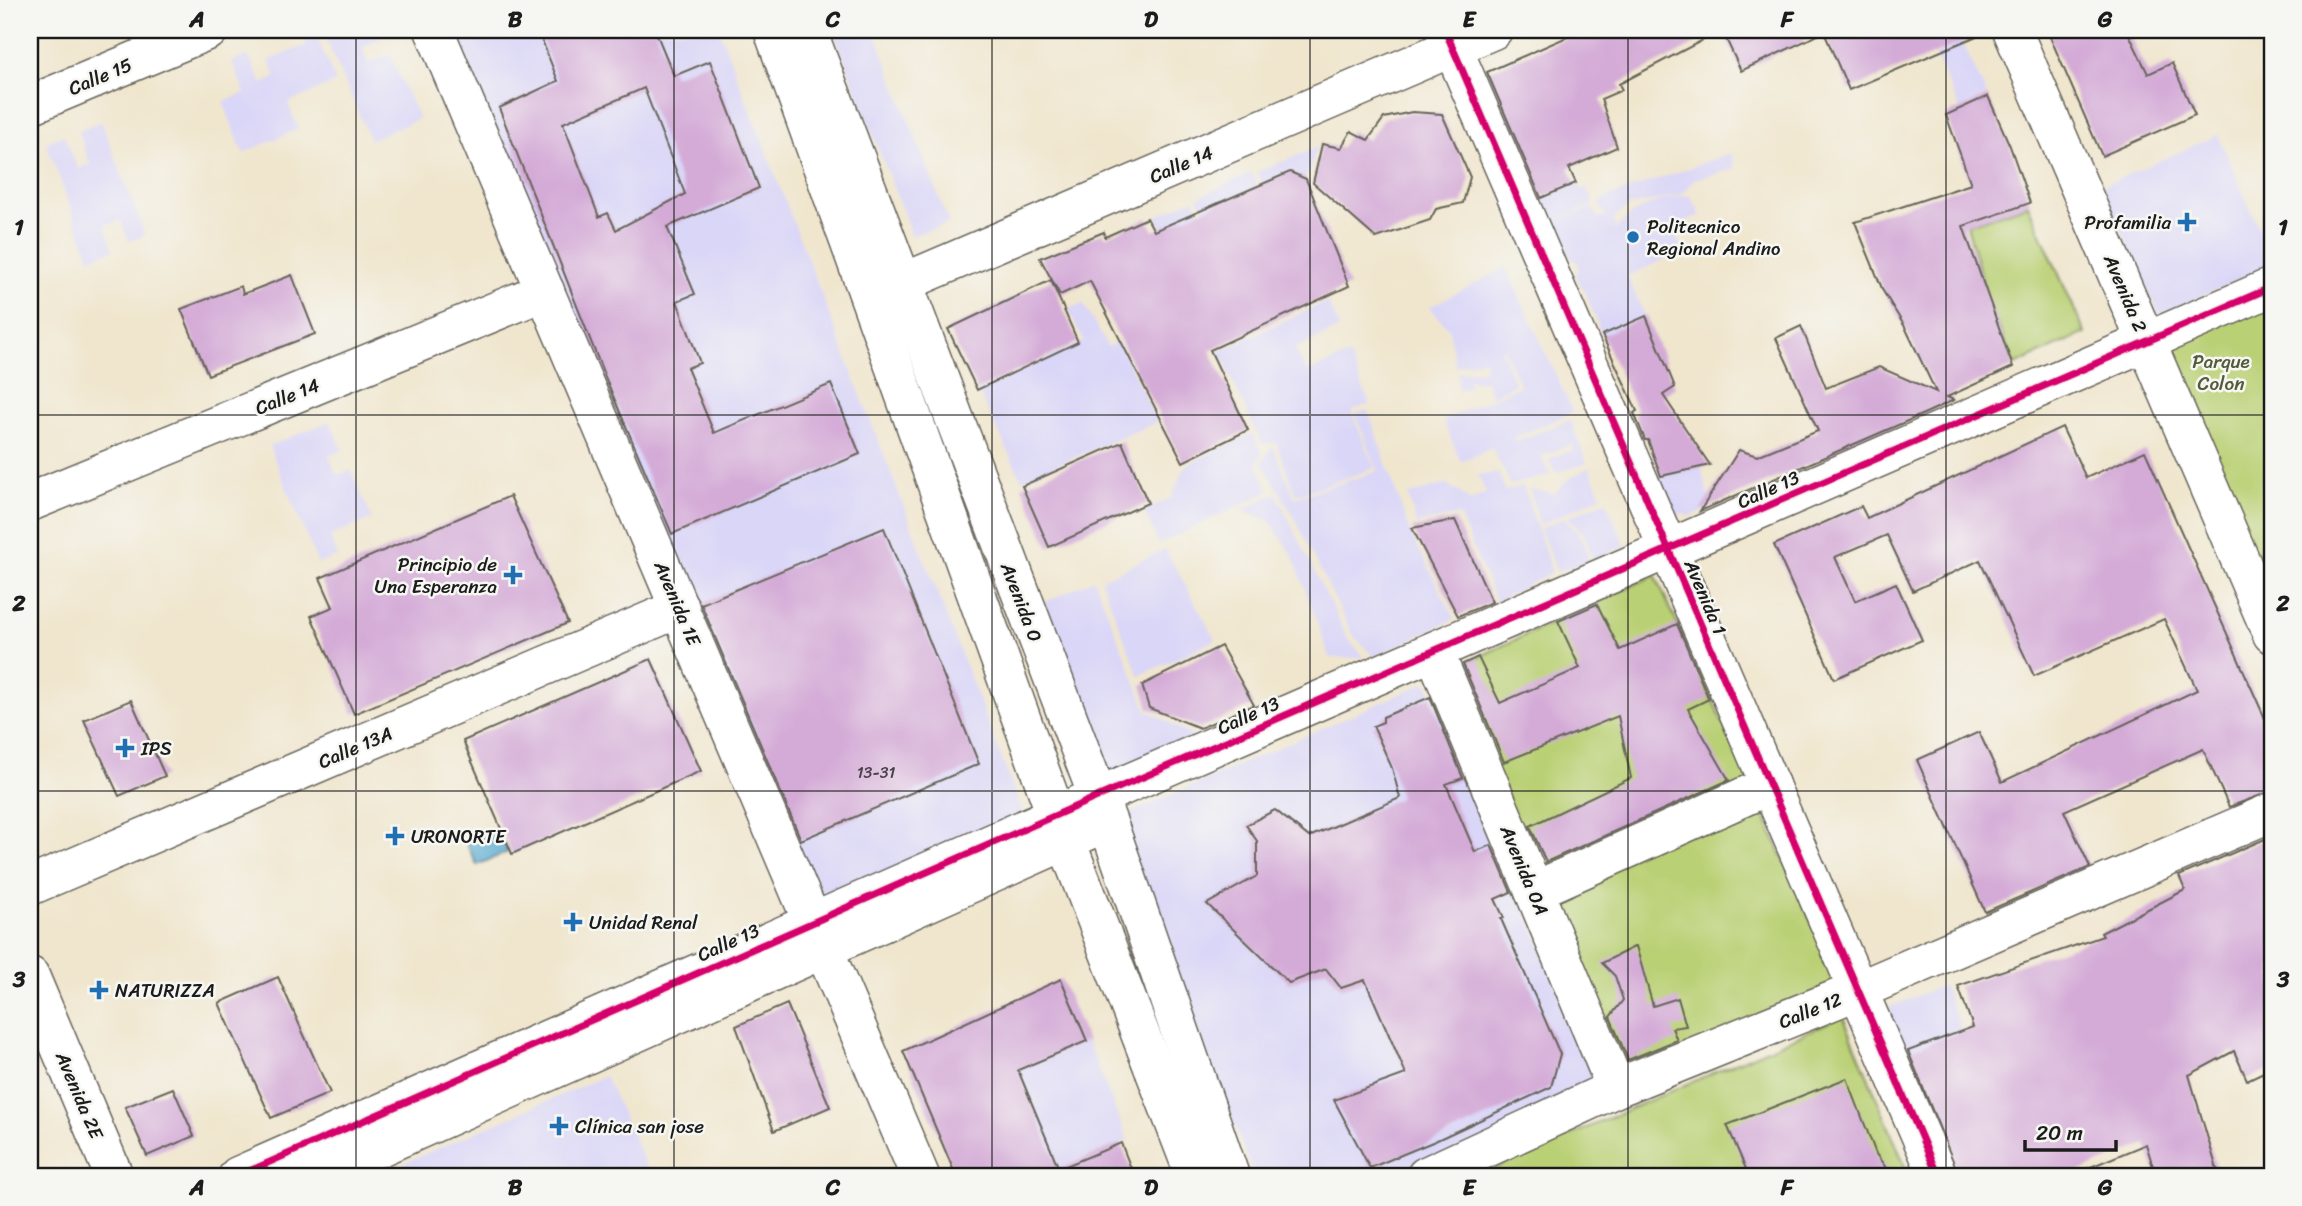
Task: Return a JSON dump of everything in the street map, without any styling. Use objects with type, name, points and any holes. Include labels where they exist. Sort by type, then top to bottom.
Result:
[{"type":"street","name":"Calle 15","points":[[30,105],[209,30]]},
{"type":"street","name":"Avenida 1E","points":[[434,30],[920,1176]]},
{"type":"street","name":"Avenida 0","points":[[773,30],[886,291],[1102,810],[1230,1176]]},
{"type":"street","name":"Avenida 0","points":[[807,30],[886,291],[1061,828],[1195,1176]]},
{"type":"street","name":"Calle 14","points":[[886,291],[1449,38],[1493,30]]},
{"type":"street","name":"Avenida 2","points":[[2012,30],[2272,634]]},
{"type":"street","name":"Avenida 1","points":[[1449,38],[1938,1176]]},
{"type":"street","name":"Calle 13","points":[[238,1176],[818,936],[1102,810],[1434,651],[2272,287]]},
{"type":"street","name":"Calle 14","points":[[30,502],[545,291]]},
{"type":"street","name":"Calle 13A","points":[[30,886],[680,608]]},
{"type":"street","name":"Avenida 0A","points":[[1434,651],[1616,1088]]},
{"type":"street","points":[[1534,891],[1770,785]]},
{"type":"street","name":"Calle 12","points":[[1426,1176],[1616,1088],[1859,990],[2272,812]]},
{"type":"street","name":"Calle 13","points":[[315,1176],[818,936]]},
{"type":"street","name":"Avenida 2E","points":[[30,976],[114,1176]]},
{"type":"shaded area","points":[[314,30],[336,82],[288,103],[298,129],[243,153],[223,102],[245,93],[232,62],[248,55],[262,84],[276,77],[269,60],[307,45],[303,35]]},
{"type":"shaded area","points":[[322,30],[378,30],[381,38],[362,47],[368,63],[390,55],[419,119],[370,140]]},
{"type":"shaded area","points":[[451,30],[719,30],[1024,816],[819,904]]},
{"type":"shaded area","points":[[833,30],[874,30],[949,223],[912,236]]},
{"type":"shaded area","points":[[1962,42],[1987,95],[1960,110],[1935,55]]},
{"type":"shaded area","points":[[101,121],[145,235],[129,241],[120,220],[105,225],[113,250],[90,258],[46,143],[64,135],[78,169],[90,164],[78,131]]},
{"type":"shaded area","name":"Profamilia","points":[[2218,135],[2272,258],[2272,265],[2159,315],[2102,186]]},
{"type":"shaded area","points":[[1318,147],[1305,181],[1281,231],[1257,172]]},
{"type":"shaded area","points":[[1731,153],[1735,169],[1695,179],[1682,194],[1627,207],[1614,219],[1615,227],[1609,230],[1616,228],[1633,213],[1661,200],[1690,195],[1701,215],[1672,226],[1683,251],[1627,276],[1645,316],[1602,335],[1586,294],[1575,275],[1578,263],[1567,256],[1545,221],[1541,200],[1578,183],[1582,189],[1587,188],[1594,205],[1547,221],[1593,208],[1598,217],[1606,216],[1599,204],[1608,197]]},
{"type":"shaded area","points":[[1252,173],[1276,233],[1229,259],[1198,197]]},
{"type":"shaded area","points":[[1194,199],[1223,263],[1186,279],[1156,216]]},
{"type":"shaded area","points":[[1506,268],[1573,412],[1514,438],[1515,442],[1570,420],[1587,463],[1556,473],[1548,459],[1573,450],[1572,444],[1541,456],[1550,475],[1511,485],[1492,448],[1461,462],[1443,420],[1520,386],[1504,350],[1517,344],[1501,350],[1515,384],[1491,396],[1487,382],[1469,380],[1468,388],[1457,389],[1458,372],[1484,370],[1485,359],[1455,366],[1449,329],[1429,307]]},
{"type":"shaded area","points":[[1327,301],[1340,328],[1295,349],[1307,372],[1349,355],[1370,404],[1351,411],[1375,468],[1296,495],[1276,443],[1262,444],[1219,351]]},
{"type":"shaded area","points":[[1083,303],[1108,347],[1118,341],[1157,422],[1022,480],[978,391],[1084,341],[1068,309]]},
{"type":"shaded area","points":[[1368,410],[1410,532],[1455,619],[1374,657],[1352,634],[1294,517],[1262,462],[1273,446],[1295,498],[1378,471],[1355,414]]},
{"type":"shaded area","points":[[330,421],[343,450],[329,456],[337,475],[351,470],[372,519],[330,536],[338,556],[318,564],[269,446]]},
{"type":"shaded area","points":[[1252,434],[1262,452],[1257,465],[1269,491],[1159,544],[1144,511],[1171,498],[1186,465]]},
{"type":"shaded area","points":[[1701,466],[1711,508],[1688,517],[1685,514],[1668,515],[1658,477]]},
{"type":"shaded area","points":[[1589,467],[1601,496],[1540,525],[1529,488],[1553,494],[1566,481]]},
{"type":"shaded area","points":[[1499,473],[1505,491],[1523,486],[1552,572],[1496,602],[1459,515],[1416,524],[1408,495],[1447,484],[1471,501],[1486,493],[1478,475]]},
{"type":"shaded area","points":[[1276,493],[1348,639],[1365,658],[1330,658],[1293,556],[1269,520],[1241,510]]},
{"type":"shaded area","points":[[1606,501],[1625,546],[1593,560],[1585,535],[1567,517]]},
{"type":"shaded area","points":[[1564,518],[1583,539],[1589,561],[1557,572],[1540,528]]},
{"type":"shaded area","points":[[1165,549],[1216,640],[1139,676],[1101,580]]},
{"type":"shaded area","points":[[1094,579],[1147,710],[1212,747],[1107,792],[1031,609]]},
{"type":"shaded area","points":[[1427,682],[1606,1096],[1415,1176],[1254,1176],[1117,819]]},
{"type":"shaded area","points":[[1943,985],[1962,1031],[1905,1053],[1888,1008]]},
{"type":"shaded area","points":[[1087,1041],[1128,1140],[1059,1169],[1018,1070]]},
{"type":"shaded area","name":"Clínica san jose","points":[[605,1076],[651,1176],[374,1176]]},
{"type":"green space","points":[[2028,205],[2085,333],[2015,365],[1988,302],[1967,225]]},
{"type":"green space","name":"Parque Colon","points":[[2272,294],[2272,600],[2152,345]]},
{"type":"green space","points":[[1655,575],[1750,782],[1533,881],[1448,671]]},
{"type":"green space","points":[[1757,799],[1842,992],[1626,1085],[1547,893]]},
{"type":"green space","points":[[1843,1016],[1909,1176],[1477,1176]]},
{"type":"water","points":[[498,831],[508,852],[477,865],[466,843]]},
{"type":"building","points":[[538,30],[655,30],[674,76],[710,61],[759,188],[667,227],[695,294],[677,301],[700,363],[687,368],[714,433],[831,384],[860,454],[672,534],[605,377],[499,108],[558,81]],"holes":[[[644,88],[685,194],[616,230],[608,213],[599,217],[563,123]]]},
{"type":"building","points":[[1583,30],[1722,30],[1619,84],[1622,90],[1601,99],[1617,147],[1569,168],[1576,183],[1541,198],[1487,72]]},
{"type":"building","points":[[1722,30],[1991,30],[1849,90],[1824,32],[1741,71]]},
{"type":"building","points":[[2047,30],[2127,30],[2148,74],[2172,63],[2195,115],[2102,156]]},
{"type":"building","points":[[1988,96],[2010,146],[2030,203],[1963,226],[2013,367],[1947,397],[1954,400],[1928,412],[1700,511],[1739,450],[1757,456],[1818,431],[1776,338],[1801,326],[1826,388],[1879,367],[1936,392],[1905,327],[1883,291],[1855,222],[1971,184],[1946,115]]},
{"type":"building","points":[[1412,112],[1442,114],[1470,177],[1463,203],[1436,209],[1430,220],[1376,238],[1313,183],[1322,144],[1341,148],[1351,131],[1368,140],[1384,118]]},
{"type":"building","points":[[1290,172],[1306,179],[1349,286],[1210,350],[1248,430],[1183,462],[1090,281],[1060,295],[1040,258],[1104,232],[1105,237],[1147,218],[1154,231]]},
{"type":"building","points":[[292,275],[315,334],[208,375],[181,309],[241,286],[243,294]]},
{"type":"building","points":[[1051,280],[1078,342],[977,390],[948,329]]},
{"type":"building","points":[[1646,316],[1675,387],[1663,395],[1710,465],[1661,476],[1648,440],[1645,440],[1634,413],[1637,411],[1602,335]]},
{"type":"building","points":[[2062,427],[2086,478],[2145,451],[2272,734],[2272,791],[2229,807],[2203,749],[2064,811],[2090,867],[1985,912],[1917,760],[1979,732],[2002,782],[2197,690],[2164,619],[2034,676],[1980,560],[1913,591],[1887,535],[1835,557],[1855,601],[1896,583],[1922,640],[1834,679],[1774,545],[1861,506],[1867,518]]},
{"type":"building","points":[[1122,442],[1148,503],[1049,547],[1022,486]]},
{"type":"building","points":[[510,496],[568,623],[354,714],[311,616],[333,607],[320,578]]},
{"type":"building","points":[[1455,520],[1492,602],[1458,616],[1412,528]]},
{"type":"building","points":[[884,528],[979,764],[801,840],[701,604]]},
{"type":"building","points":[[1597,604],[1620,650],[1677,624],[1709,699],[1688,709],[1729,780],[1546,862],[1530,826],[1631,778],[1618,716],[1504,762],[1463,664],[1478,657],[1500,703],[1580,668],[1558,621]]},
{"type":"building","points":[[1221,646],[1254,705],[1200,728],[1149,708],[1142,685]]},
{"type":"building","points":[[651,659],[701,771],[512,854],[463,741]]},
{"type":"building","points":[[1430,697],[1463,778],[1446,784],[1475,852],[1491,845],[1511,892],[1495,899],[1504,918],[1501,919],[1560,1054],[1551,1087],[1370,1168],[1334,1100],[1406,1074],[1365,980],[1341,988],[1326,969],[1289,983],[1207,904],[1257,876],[1257,841],[1246,825],[1275,810],[1309,837],[1400,798],[1392,768],[1373,726],[1383,722],[1383,717]]},
{"type":"building","name":"IPS","points":[[131,700],[165,776],[119,796],[84,720]]},
{"type":"building","points":[[2272,836],[2272,1068],[2247,1080],[2234,1051],[2189,1075],[2219,1176],[2156,1176],[2146,1144],[2069,1176],[1959,1176],[1908,1051],[1973,1027],[1958,986],[2103,936],[2101,933],[2185,890],[2179,876]]},
{"type":"building","points":[[1636,946],[1653,1006],[1678,998],[1686,1026],[1672,1028],[1677,1040],[1628,1060],[1610,1017],[1623,1000],[1615,976],[1602,963]]},
{"type":"building","points":[[278,977],[330,1093],[271,1118],[219,1003]]},
{"type":"building","points":[[1061,979],[1087,1041],[1018,1070],[1059,1169],[1121,1143],[1134,1176],[956,1176],[903,1051]]},
{"type":"building","points":[[787,1004],[830,1107],[774,1131],[736,1026]]},
{"type":"building","points":[[1847,1078],[1876,1154],[1892,1176],[1749,1176],[1727,1125]]},
{"type":"building","points":[[173,1088],[194,1136],[147,1156],[125,1107]]},
{"type":"cycle path","points":[[1445,30],[1938,1176]]},
{"type":"cycle path","points":[[238,1176],[1097,797],[2272,287]]},
{"type":"place","name":"Profamilia","points":[[2187,222]]},
{"type":"place","name":"Politecnico Regional Andino","points":[[1633,237]]},
{"type":"place","name":"Principio de Una Esperanza","points":[[513,575]]},
{"type":"place","name":"IPS","points":[[125,748]]},
{"type":"place","name":"URONORTE","points":[[395,836]]},
{"type":"place","name":"Unidad Renal","points":[[573,922]]},
{"type":"place","name":"NATURIZZA","points":[[99,990]]},
{"type":"place","name":"Clínica san jose","points":[[559,1126]]}]
